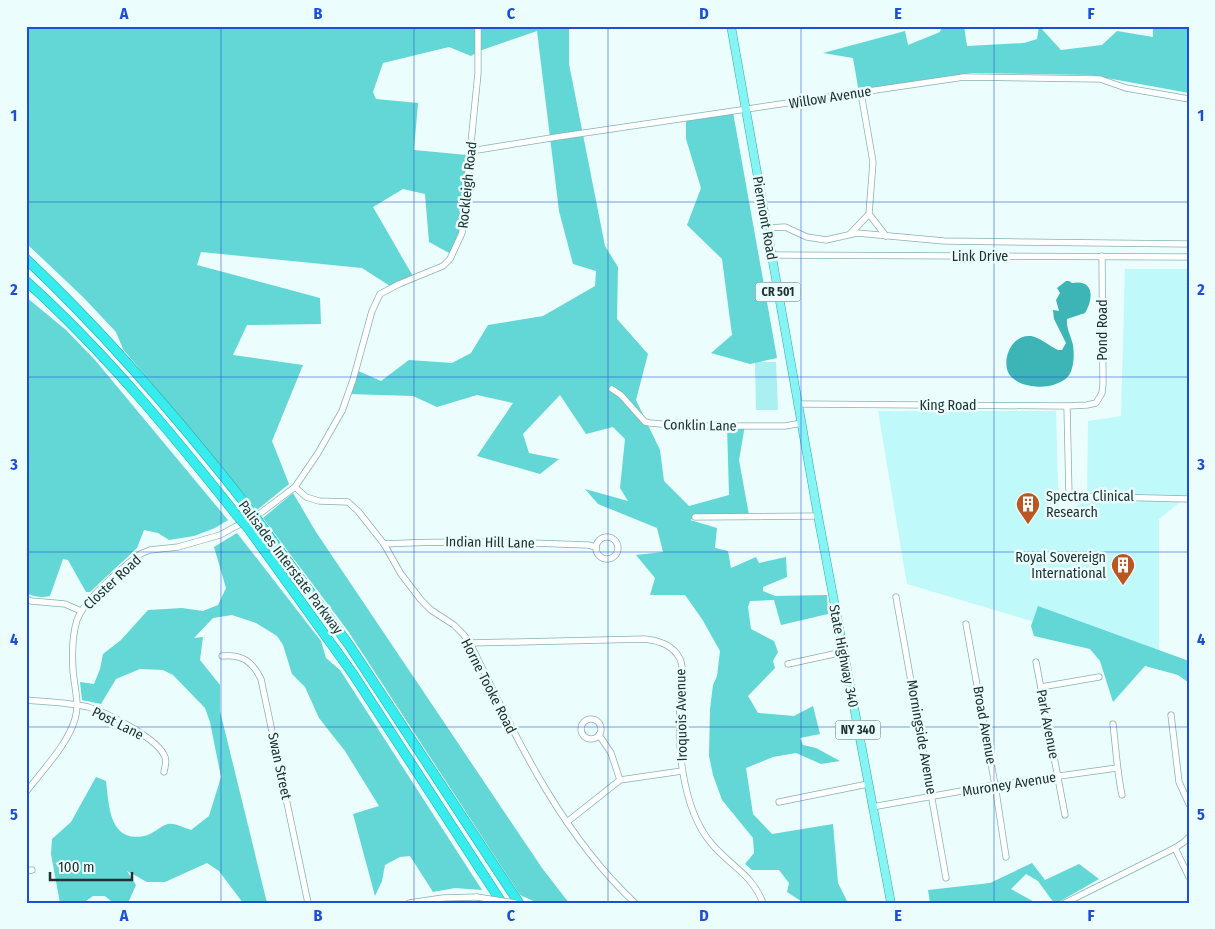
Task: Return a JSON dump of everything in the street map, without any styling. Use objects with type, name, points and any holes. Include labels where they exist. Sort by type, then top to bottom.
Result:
[{"type":"highway","name":"Palisades Interstate Parkway","points":[[26,259],[66,297],[122,358],[188,434],[259,522],[345,640],[519,903]]},
{"type":"highway","name":"Palisades Interstate Parkway","points":[[26,281],[75,327],[117,372],[183,448],[248,528],[347,666],[502,903]]},
{"type":"main road","name":"Piermont Road","points":[[730,26],[826,557]]},
{"type":"main road","name":"State Highway 340","points":[[826,557],[891,903]]},
{"type":"street","name":"Rockleigh Road","points":[[342,410],[353,380],[372,311],[380,294],[443,266],[450,259],[462,233],[478,73],[478,26]]},
{"type":"street","name":"Willow Avenue","points":[[471,151],[964,77],[1100,79],[1126,88],[1189,99]]},
{"type":"street","points":[[850,234],[869,214],[873,162],[861,93]]},
{"type":"street","points":[[869,214],[886,237]]},
{"type":"street","points":[[767,228],[785,227],[807,237],[826,240],[863,233],[886,237],[963,242],[1189,244]]},
{"type":"street","name":"Link Drive","points":[[771,255],[1189,257]]},
{"type":"street","name":"Pond Road","points":[[1096,403],[1102,393],[1103,384],[1102,256]]},
{"type":"street","name":"Conklin Lane","points":[[612,389],[621,395],[645,422],[650,423],[682,426],[770,426],[802,423]]},
{"type":"street","name":"King Road","points":[[799,404],[1067,406],[1096,403]]},
{"type":"street","points":[[1067,406],[1068,496],[1189,499]]},
{"type":"street","name":"Closter Road","points":[[26,792],[72,729],[77,705],[73,651],[77,621],[91,598],[140,554],[150,550],[178,547],[220,535],[262,512],[295,487],[318,453],[342,410]]},
{"type":"street","name":"Horne Tooke Road","points":[[295,487],[306,497],[318,501],[348,502],[358,511],[384,544],[402,574],[421,600],[463,634],[470,643],[536,774],[595,861],[635,903]]},
{"type":"street","points":[[695,517],[818,516]]},
{"type":"street","name":"Indian Hill Lane","points":[[384,544],[431,541],[508,541],[596,547]]},
{"type":"street","name":"Morningside Avenue","points":[[896,598],[946,878]]},
{"type":"street","points":[[26,599],[65,604],[82,611]]},
{"type":"street","name":"Broad Avenue","points":[[966,624],[996,784],[1006,857]]},
{"type":"street","name":"Iroquois Avenue","points":[[470,643],[645,639],[658,640],[666,644],[679,658],[683,669],[680,723],[682,771],[693,809],[700,826],[711,842],[750,879],[758,890],[763,903]]},
{"type":"street","points":[[788,664],[843,652]]},
{"type":"street","name":"Swan Street","points":[[222,656],[232,655],[249,662],[256,668],[261,679],[308,903]]},
{"type":"street","name":"Park Avenue","points":[[1036,662],[1064,815]]},
{"type":"street","points":[[1041,687],[1099,677]]},
{"type":"street","name":"Post Lane","points":[[26,700],[77,705],[98,710],[158,745],[165,756],[164,772]]},
{"type":"street","points":[[1171,715],[1179,782],[1189,804]]},
{"type":"street","points":[[1113,724],[1118,756],[1117,768],[1122,795]]},
{"type":"street","points":[[599,736],[611,753],[620,780]]},
{"type":"street","name":"Muroney Avenue","points":[[872,807],[996,784],[1117,768]]},
{"type":"street","points":[[567,822],[620,780],[682,771]]},
{"type":"street","points":[[779,802],[868,784]]},
{"type":"street","points":[[1065,903],[1175,848],[1189,837]]},
{"type":"street","points":[[1175,848],[1189,877]]},
{"type":"street","points":[[409,903],[436,898],[477,897],[515,903]]},
{"type":"shaded area","points":[[26,26],[569,26],[569,64],[605,246],[618,267],[617,319],[648,354],[636,400],[660,450],[664,481],[689,506],[729,495],[727,425],[745,425],[739,460],[749,515],[703,514],[690,520],[717,528],[715,548],[728,551],[731,568],[756,557],[759,563],[786,557],[787,577],[763,587],[763,591],[775,596],[827,595],[828,614],[781,625],[774,600],[750,601],[748,607],[751,629],[774,641],[778,652],[773,661],[775,668],[748,696],[758,713],[794,716],[813,706],[820,734],[800,738],[803,745],[816,748],[840,761],[821,764],[796,753],[773,757],[746,768],[753,814],[772,834],[833,824],[838,883],[848,903],[804,903],[787,892],[789,883],[779,870],[752,870],[745,864],[754,853],[753,838],[722,800],[713,775],[709,756],[710,709],[720,651],[702,619],[685,595],[650,595],[655,578],[636,555],[663,552],[657,528],[598,504],[585,489],[628,501],[620,488],[625,439],[613,427],[586,434],[560,395],[523,434],[529,453],[559,459],[540,474],[477,456],[513,403],[477,395],[437,407],[413,396],[348,394],[356,370],[381,381],[409,360],[452,363],[471,353],[488,325],[543,316],[595,286],[596,271],[573,264],[559,211],[537,31],[479,51],[471,56],[449,47],[383,63],[373,92],[376,99],[418,103],[414,150],[467,155],[461,233],[451,254],[429,242],[425,194],[403,189],[373,207],[414,278],[390,286],[362,268],[201,252],[197,265],[320,298],[321,324],[247,325],[233,355],[303,365],[272,441],[289,484],[257,510],[123,349],[116,332],[83,297],[26,243]]},
{"type":"shaded area","points":[[942,26],[964,26],[967,46],[1024,43],[1037,39],[1039,26],[1061,50],[1102,45],[1117,31],[1153,37],[1153,26],[1189,26],[1189,93],[1090,75],[971,73],[859,93],[853,58],[823,53],[905,31],[908,45],[940,32]]},
{"type":"shaded area","points":[[733,112],[777,358],[750,364],[711,353],[732,335],[722,259],[687,225],[701,188],[686,139],[686,117]]},
{"type":"shaded area","points":[[1125,269],[1189,269],[1189,495],[1159,519],[1159,659],[907,584],[878,411],[1056,411],[1059,518],[1087,499],[1088,421],[1121,416]]},
{"type":"shaded area","points":[[1066,281],[1085,284],[1091,296],[1085,313],[1067,319],[1073,348],[1073,366],[1071,371],[1065,379],[1053,385],[1041,387],[1021,383],[1011,377],[1008,372],[1008,353],[1014,343],[1025,336],[1031,336],[1058,350],[1062,350],[1066,343],[1054,319],[1053,310],[1059,311],[1056,300],[1060,293],[1057,288]]},
{"type":"shaded area","points":[[26,297],[66,330],[95,360],[228,520],[215,528],[194,536],[169,540],[158,533],[144,530],[137,548],[90,592],[86,592],[68,560],[63,559],[50,596],[38,597],[26,593]]},
{"type":"shaded area","points":[[755,362],[776,362],[778,410],[756,410]]},
{"type":"shaded area","points":[[293,493],[316,532],[542,868],[569,903],[538,903],[520,895],[348,631],[263,518]]},
{"type":"shaded area","points":[[237,533],[321,641],[326,658],[340,670],[482,890],[455,888],[433,892],[410,856],[400,857],[385,865],[382,881],[375,896],[353,814],[379,806],[345,751],[319,718],[305,687],[292,674],[283,645],[277,636],[256,623],[232,615],[213,618],[194,638],[203,637],[200,660],[220,685],[220,711],[267,903],[243,903],[219,871],[207,863],[165,882],[147,882],[127,871],[136,885],[128,903],[113,903],[105,896],[93,896],[83,903],[60,903],[51,854],[52,839],[71,822],[96,777],[106,781],[110,811],[117,828],[124,834],[132,837],[150,834],[168,824],[191,830],[209,816],[221,777],[210,722],[205,708],[173,675],[163,670],[140,669],[116,679],[101,704],[82,700],[80,682],[94,684],[103,654],[121,640],[148,610],[182,608],[203,611],[218,605],[226,588],[214,547]]},
{"type":"shaded area","points":[[1038,606],[1189,661],[1189,683],[1178,675],[1145,666],[1113,702],[1100,661],[1090,649],[1034,636],[1031,626]]},
{"type":"shaded area","points":[[1032,863],[1045,880],[1079,864],[1099,879],[1057,903],[1054,903],[1038,881],[1026,874],[1011,889],[1036,903],[930,903],[928,890],[990,883]]},
{"type":"place","name":"Spectra Clinical Research","points":[[1028,525]]},
{"type":"place","name":"Royal Sovereign International","points":[[1123,586]]}]
